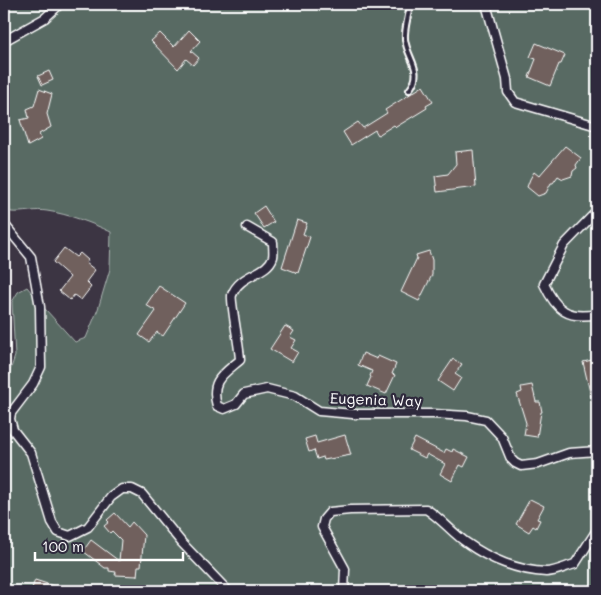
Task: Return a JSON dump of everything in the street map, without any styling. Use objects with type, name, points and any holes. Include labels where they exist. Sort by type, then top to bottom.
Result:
[{"type":"street","points":[[4,41],[45,18],[60,4]]},
{"type":"street","points":[[486,4],[508,79],[508,92],[511,98],[515,102],[597,126]]},
{"type":"street","points":[[597,211],[564,245],[544,284],[551,299],[565,311],[583,317],[597,314]]},
{"type":"street","points":[[4,224],[31,258],[40,308],[41,367],[33,384],[11,412],[10,419],[13,430],[31,453],[52,522],[58,532],[70,536],[88,527],[112,497],[122,489],[132,489],[142,494],[182,543],[228,591]]},
{"type":"street","name":"Eugenia Way","points":[[247,227],[273,242],[273,258],[265,268],[248,276],[236,286],[231,298],[240,360],[219,378],[214,389],[217,406],[224,409],[236,404],[244,394],[266,388],[295,396],[319,411],[353,414],[433,414],[478,418],[486,420],[494,427],[502,437],[511,459],[521,466],[538,464],[569,453],[597,451]]},
{"type":"street","points":[[344,591],[345,569],[322,527],[324,519],[330,512],[426,509],[467,543],[491,557],[520,568],[548,572],[576,564],[597,530]]},
{"type":"lane","points":[[409,90],[415,83],[416,73],[405,37],[410,4]]},
{"type":"green space","points":[[4,4],[597,4],[597,591],[4,591],[4,389],[15,356],[12,302],[18,292],[27,287],[75,342],[86,338],[98,309],[110,269],[111,232],[80,219],[55,212],[38,210],[11,212],[4,203]]},
{"type":"building","points":[[189,30],[200,41],[191,51],[199,58],[193,65],[186,59],[178,69],[151,41],[160,33],[174,47]]},
{"type":"building","points":[[536,43],[565,55],[550,86],[529,77],[536,59],[530,57]]},
{"type":"building","points":[[49,71],[53,80],[42,85],[38,76]]},
{"type":"building","points":[[423,86],[433,102],[426,106],[427,108],[396,127],[394,125],[378,135],[375,130],[351,145],[343,132],[358,122],[363,128],[387,113],[385,110]]},
{"type":"building","points":[[39,89],[52,94],[47,114],[51,127],[39,134],[41,139],[28,146],[20,120],[29,118],[27,109],[34,106]]},
{"type":"building","points":[[565,146],[581,158],[576,165],[577,168],[573,171],[572,176],[563,179],[558,176],[551,183],[546,193],[538,196],[527,187],[530,179],[534,172],[539,176]]},
{"type":"building","points":[[473,150],[476,187],[437,192],[435,176],[448,174],[456,164],[455,152]]},
{"type":"building","points":[[264,206],[274,222],[264,228],[254,213]]},
{"type":"building","points":[[297,220],[307,223],[303,234],[310,237],[298,273],[282,267]]},
{"type":"building","points":[[64,248],[76,257],[80,253],[88,260],[86,263],[95,270],[86,282],[91,287],[81,300],[74,295],[70,300],[59,291],[70,277],[53,262]]},
{"type":"building","points":[[429,251],[432,260],[432,275],[419,301],[401,292],[417,258],[416,255]]},
{"type":"building","points":[[159,286],[185,303],[163,336],[157,332],[149,342],[139,335],[156,311],[146,305]]},
{"type":"building","points":[[285,326],[294,331],[290,337],[296,340],[291,348],[298,352],[292,362],[270,349]]},
{"type":"building","points":[[363,353],[377,359],[378,356],[396,364],[392,374],[395,375],[386,394],[367,386],[372,371],[358,365]]},
{"type":"building","points":[[453,359],[462,364],[455,374],[461,378],[453,391],[438,381]]},
{"type":"building","points":[[597,359],[597,410],[594,410],[583,362]]},
{"type":"building","points":[[532,385],[536,402],[540,402],[542,412],[537,437],[524,435],[526,423],[517,394],[522,392],[521,387]]},
{"type":"building","points":[[345,435],[351,455],[324,460],[323,457],[317,459],[314,450],[309,452],[305,439],[315,436],[317,443]]},
{"type":"building","points":[[415,438],[444,453],[446,449],[452,452],[453,449],[469,457],[464,467],[460,465],[452,481],[440,474],[445,464],[427,454],[425,458],[409,450]]},
{"type":"building","points":[[530,499],[544,506],[537,519],[540,520],[536,528],[533,526],[529,532],[516,524]]},
{"type":"building","points":[[115,513],[128,527],[132,522],[144,535],[141,566],[138,566],[137,576],[115,575],[116,572],[109,571],[109,568],[105,568],[83,551],[91,540],[119,561],[121,540],[112,531],[110,533],[104,526],[109,522],[107,520]]},
{"type":"building","points":[[35,580],[66,590],[66,591],[31,591]]}]
